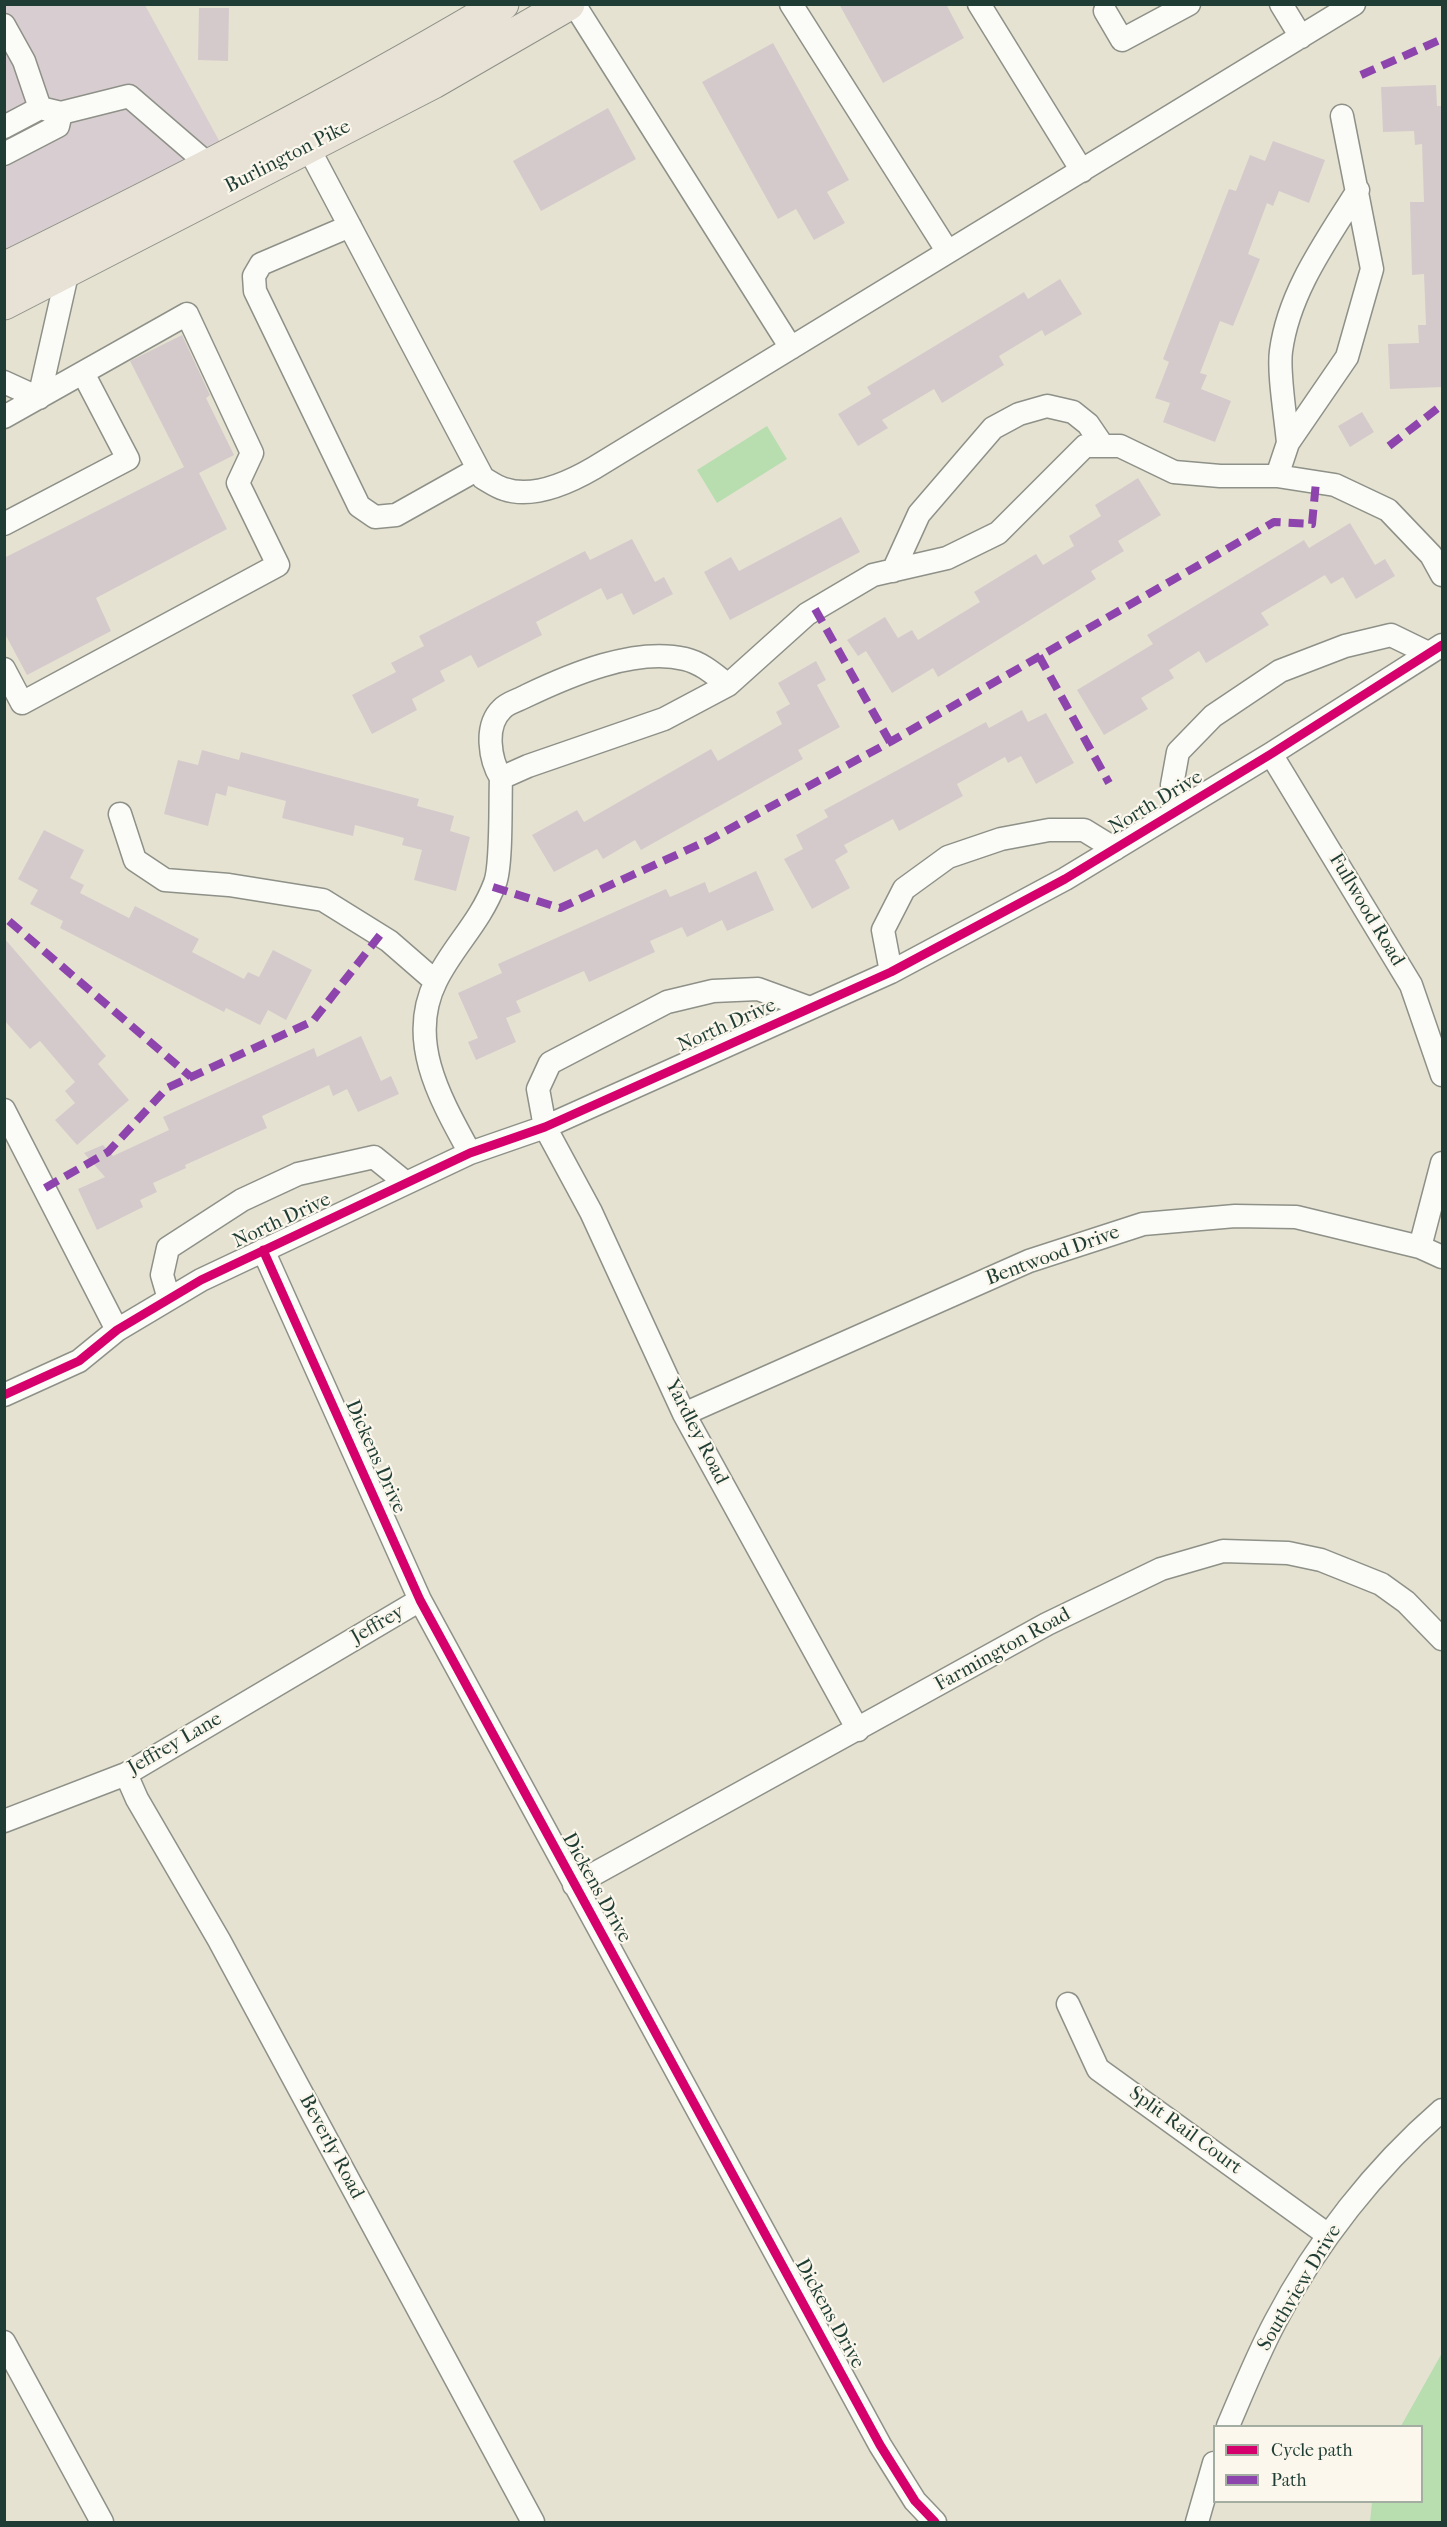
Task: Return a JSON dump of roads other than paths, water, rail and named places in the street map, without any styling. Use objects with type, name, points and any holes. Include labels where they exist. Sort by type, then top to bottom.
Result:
[{"type":"highway","name":"Burlington Pike","points":[[4,303],[62,257],[208,165],[447,37],[502,4]]},
{"type":"highway","name":"Burlington Pike","points":[[4,268],[62,257],[308,147],[434,82],[568,4]]},
{"type":"highway","points":[[4,252],[62,257]]},
{"type":"street","points":[[447,37],[463,4]]},
{"type":"street","points":[[574,4],[791,348]]},
{"type":"street","points":[[791,4],[948,252]]},
{"type":"street","points":[[980,4],[1082,171]]},
{"type":"street","points":[[1105,11],[1122,40],[1189,4]]},
{"type":"street","points":[[1281,4],[1302,37]]},
{"type":"street","points":[[308,147],[483,478],[504,489],[523,492],[568,482],[1354,4]]},
{"type":"street","points":[[4,25],[58,126],[4,154]]},
{"type":"street","points":[[4,127],[51,110],[129,96],[208,165]]},
{"type":"street","points":[[1277,476],[1288,443],[1347,357],[1372,268],[1342,116]]},
{"type":"street","points":[[1288,443],[1281,352],[1296,296],[1311,266],[1358,190]]},
{"type":"street","points":[[350,226],[261,264],[254,276],[255,291],[359,506],[375,517],[396,515],[478,469]]},
{"type":"street","points":[[39,398],[62,257]]},
{"type":"street","points":[[4,417],[187,314],[252,453],[238,483],[278,565],[22,703],[4,669]]},
{"type":"street","points":[[4,524],[128,459],[83,373]]},
{"type":"street","points":[[4,382],[39,398]]},
{"type":"street","points":[[893,571],[919,514],[993,428],[1019,414],[1047,406],[1073,412],[1088,424],[1103,446]]},
{"type":"street","points":[[501,778],[528,766],[664,719],[728,685],[807,614],[873,575],[947,558],[998,532],[1084,446],[1120,446],[1174,472],[1220,476],[1277,476],[1335,485],[1388,510],[1431,555],[1443,575]]},
{"type":"street","points":[[1178,810],[1172,785],[1178,752],[1213,716],[1280,671],[1345,646],[1391,635],[1435,649]]},
{"type":"street","name":"North Drive","points":[[4,1395],[79,1361],[117,1330],[201,1280],[263,1250],[470,1153],[545,1127],[891,972],[1065,879],[1271,754],[1435,649]]},
{"type":"street","points":[[470,1153],[435,1088],[423,1030],[435,981],[481,915],[496,880],[501,778],[493,764],[491,747],[494,722],[502,708],[559,680],[604,664],[684,658],[700,664],[728,685]]},
{"type":"street","name":"Fullwood Road","points":[[1271,754],[1411,985],[1443,1075]]},
{"type":"street","points":[[120,814],[135,860],[165,880],[229,885],[323,900],[389,941],[435,981]]},
{"type":"street","points":[[891,972],[883,930],[904,890],[948,857],[1001,839],[1049,830],[1084,830],[1115,849]]},
{"type":"street","name":"Yardley Road","points":[[810,1008],[758,989],[713,991],[667,1002],[550,1063],[538,1089],[545,1127],[591,1212],[684,1414],[858,1730]]},
{"type":"street","points":[[4,1110],[117,1330]]},
{"type":"street","points":[[169,1299],[162,1275],[168,1248],[242,1200],[298,1174],[374,1156],[406,1183]]},
{"type":"street","points":[[1420,1247],[1443,1163]]},
{"type":"street","name":"Bentwood Drive","points":[[684,1414],[1029,1261],[1143,1224],[1235,1216],[1296,1218],[1420,1247],[1443,1257]]},
{"type":"street","name":"Dickens Drive","points":[[263,1250],[420,1600],[879,2445],[915,2501],[935,2523]]},
{"type":"street","name":"Farmington Road","points":[[574,1885],[1057,1619],[1161,1569],[1222,1551],[1288,1553],[1321,1560],[1381,1584],[1406,1602],[1443,1639]]},
{"type":"street","name":"Jeffrey","points":[[336,1649],[420,1600]]},
{"type":"street","name":"Jeffrey Lane","points":[[4,1821],[126,1774],[336,1649]]},
{"type":"street","name":"Beverly Road","points":[[126,1774],[137,1799],[225,1951],[533,2523]]},
{"type":"street","name":"Split Rail Court","points":[[1068,2004],[1098,2069],[1329,2235]]},
{"type":"street","name":"Southview Drive","points":[[1229,2425],[1275,2320],[1329,2235],[1377,2175],[1419,2130],[1443,2110]]},
{"type":"street","points":[[4,2342],[102,2523]]},
{"type":"street","points":[[1197,2523],[1213,2470]]}]
